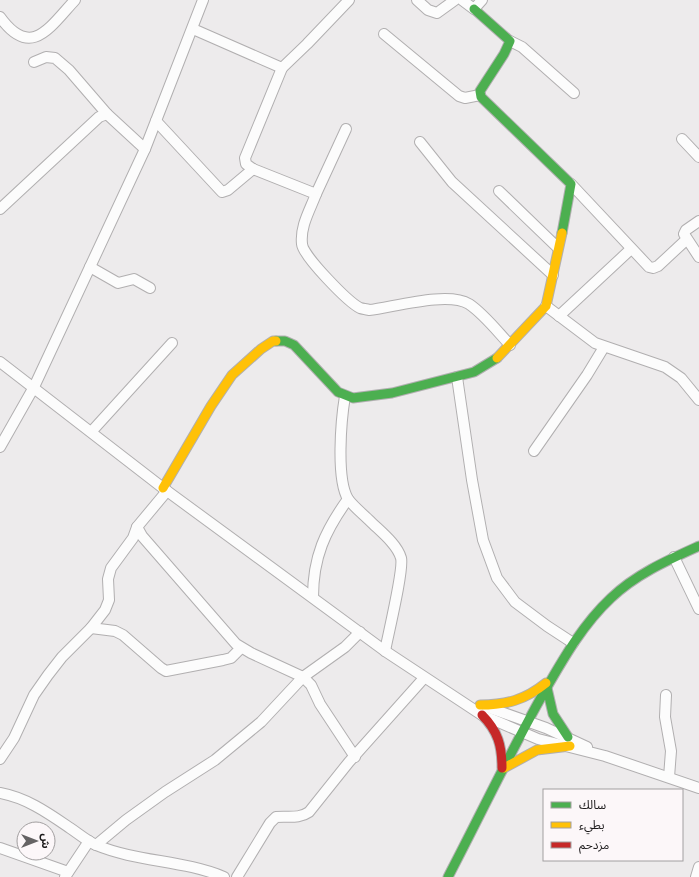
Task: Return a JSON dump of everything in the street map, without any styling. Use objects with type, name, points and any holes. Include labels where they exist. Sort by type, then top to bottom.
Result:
[{"type":"street","points":[[0,17],[9,29],[21,36],[35,38],[53,25],[75,0]]},
{"type":"street","points":[[0,447],[34,387],[145,149],[193,29],[203,0]]},
{"type":"street","points":[[316,194],[253,169],[246,164],[245,158],[282,68],[349,0]]},
{"type":"street","points":[[417,0],[428,10],[437,13],[455,0]]},
{"type":"street","points":[[462,0],[510,41],[522,47],[574,93]]},
{"type":"street","points":[[474,9],[482,0]]},
{"type":"street","points":[[193,29],[282,68]]},
{"type":"street","points":[[384,34],[459,96],[465,98],[480,95]]},
{"type":"street","points":[[510,41],[504,54],[480,91],[482,100],[514,127],[571,184],[644,262],[653,268],[658,266],[686,240]]},
{"type":"street","points":[[34,62],[46,57],[55,58],[69,70],[107,114],[145,149]]},
{"type":"street","points":[[0,209],[100,117],[107,114]]},
{"type":"street","points":[[156,121],[222,192],[228,190],[253,169]]},
{"type":"street","points":[[346,129],[316,194],[304,225],[302,234],[303,250],[354,304],[364,309],[369,310],[441,299],[455,299],[470,305],[476,310],[510,345]]},
{"type":"street","points":[[682,139],[699,156]]},
{"type":"street","points":[[420,142],[452,182],[553,275]]},
{"type":"street","points":[[0,759],[14,738],[34,695],[48,675],[62,657],[91,628],[105,610],[109,600],[109,574],[133,538],[137,527],[165,490],[211,406],[232,375],[261,349],[273,341],[285,341],[294,345],[338,392],[353,398],[392,393],[457,377],[486,366],[510,345],[546,306],[571,184]]},
{"type":"street","points":[[499,191],[557,247]]},
{"type":"street","points":[[699,221],[684,232],[686,240],[699,257]]},
{"type":"street","points":[[559,316],[631,249]]},
{"type":"street","points":[[90,267],[118,282],[134,279],[150,288]]},
{"type":"street","points":[[546,306],[590,340],[604,347],[665,367],[681,378],[699,400]]},
{"type":"street","points":[[92,431],[172,343]]},
{"type":"street","points":[[534,451],[587,375],[604,347]]},
{"type":"street","points":[[0,362],[92,431],[165,490],[385,651],[455,699],[481,710],[521,733],[538,739],[569,742]]},
{"type":"street","points":[[457,377],[472,480],[483,540],[497,578],[515,602],[573,643]]},
{"type":"street","points":[[345,396],[342,418],[341,478],[348,499],[398,550],[401,558],[401,573],[385,651]]},
{"type":"street","points":[[313,597],[313,580],[317,556],[334,519],[348,499]]},
{"type":"street","points":[[137,527],[142,536],[241,648],[303,676],[311,685],[320,704],[355,757]]},
{"type":"street","points":[[448,877],[521,733],[573,643],[597,612],[622,588],[674,557],[699,546]]},
{"type":"street","points":[[674,557],[699,609]]},
{"type":"street","points":[[91,628],[115,631],[123,635],[166,671],[231,658],[241,648]]},
{"type":"street","points":[[0,848],[66,875],[92,843],[215,760],[261,722],[303,676],[345,647],[360,632]]},
{"type":"street","points":[[481,710],[514,704],[521,701],[535,693],[555,674]]},
{"type":"street","points":[[237,877],[270,823],[276,818],[295,818],[304,816],[309,812],[424,678]]},
{"type":"street","points":[[547,688],[552,715],[569,742]]},
{"type":"street","points":[[666,695],[665,717],[671,751],[669,777]]},
{"type":"street","points":[[481,710],[527,722],[569,742],[605,756],[699,788]]},
{"type":"street","points":[[481,710],[499,737],[503,770]]},
{"type":"street","points":[[503,770],[537,750],[569,742]]},
{"type":"street","points":[[0,793],[22,799],[37,806],[92,843],[140,858],[205,870],[224,877]]},
{"type":"street","points":[[696,877],[699,867]]},
{"type":"traffic: fast","points":[[474,9],[510,41],[504,54],[480,91],[481,97],[571,184],[562,233]]},
{"type":"traffic: fast","points":[[276,341],[285,341],[294,345],[338,392],[353,398],[392,393],[474,372],[497,358]]},
{"type":"traffic: fast","points":[[448,877],[530,717],[573,644],[591,620],[611,598],[631,582],[664,562],[699,546]]},
{"type":"traffic: fast","points":[[547,688],[553,714],[568,737]]},
{"type":"traffic: slow","points":[[497,358],[546,306],[562,233]]},
{"type":"traffic: slow","points":[[163,488],[211,406],[232,375],[261,349],[273,341],[276,341]]},
{"type":"traffic: slow","points":[[480,705],[507,703],[530,694],[546,683]]},
{"type":"traffic: slow","points":[[504,768],[537,750],[570,746]]},
{"type":"traffic: jam","points":[[482,715],[492,727],[498,739],[502,768]]}]
